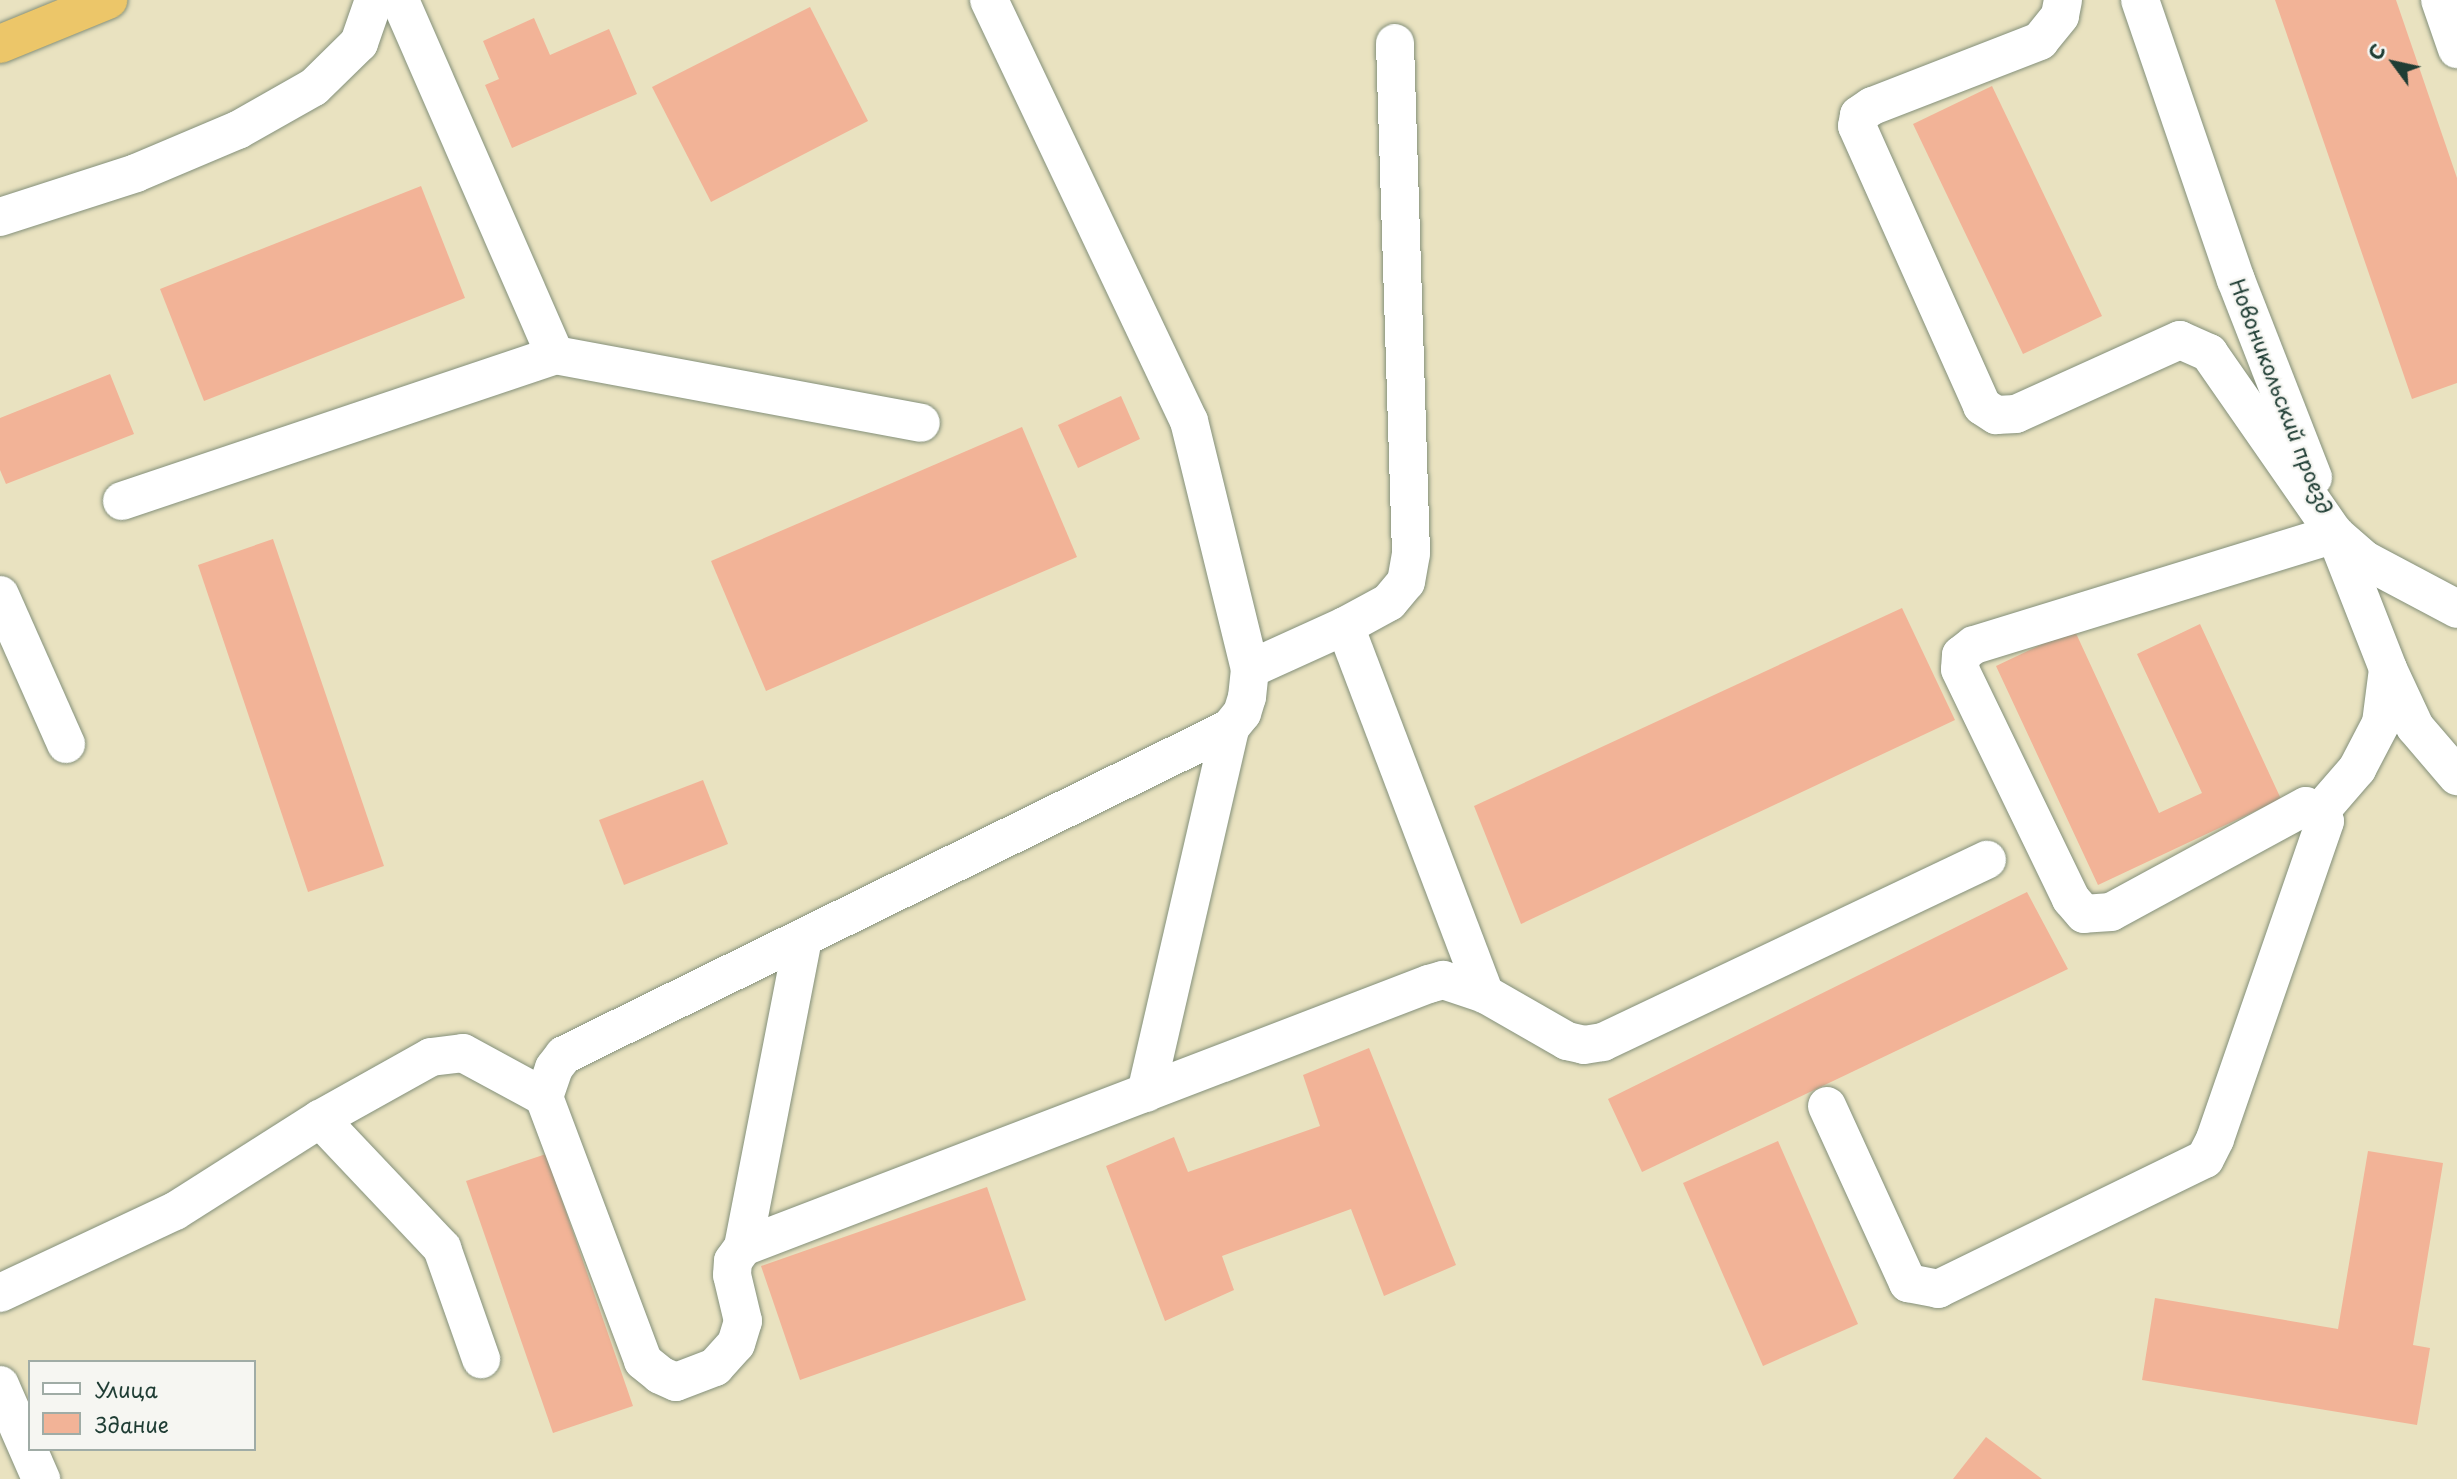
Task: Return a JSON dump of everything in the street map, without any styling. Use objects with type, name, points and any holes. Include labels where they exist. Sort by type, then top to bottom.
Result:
[{"type":"highway","points":[[0,44],[108,0]]},
{"type":"lane","points":[[0,217],[136,173],[238,130],[314,87],[359,43],[374,0]]},
{"type":"lane","points":[[400,0],[555,355]]},
{"type":"lane","points":[[803,938],[743,1247],[733,1261],[732,1275],[743,1321],[736,1344],[715,1367],[676,1382],[660,1376],[643,1361],[544,1097],[554,1068],[564,1055],[1230,728],[1242,713],[1247,697],[1250,669],[1189,421],[989,0]]},
{"type":"lane","points":[[2063,0],[2060,16],[2040,41],[1872,106],[1859,115],[1857,126],[1982,406],[1996,415],[2016,414],[2180,340],[2209,353],[2335,534],[2365,560],[2457,609]]},
{"type":"lane","name":"Новоникольский проезд","points":[[2140,0],[2236,279],[2388,669],[2415,727],[2457,776]]},
{"type":"lane","points":[[2440,0],[2457,49]]},
{"type":"lane","points":[[1250,669],[1345,626],[1389,602],[1406,582],[1411,553],[1395,43]]},
{"type":"lane","points":[[122,501],[555,355],[921,424]]},
{"type":"lane","points":[[1827,1106],[1908,1283],[1938,1289],[2205,1159],[2215,1139],[2325,821],[2306,806],[2111,912],[2084,914],[2071,899],[1978,705],[1961,669],[1961,655],[1974,645],[2335,534]]},
{"type":"lane","points":[[2457,577],[2450,591],[2457,609]]},
{"type":"lane","points":[[0,595],[66,744]]},
{"type":"lane","points":[[1345,626],[1485,994]]},
{"type":"lane","points":[[2318,814],[2357,769],[2381,723],[2388,669]]},
{"type":"lane","points":[[1146,1093],[1230,728]]},
{"type":"lane","points":[[743,1247],[1443,980],[1485,994],[1567,1041],[1584,1045],[1603,1042],[1987,860]]},
{"type":"lane","points":[[0,1293],[175,1211],[320,1119],[431,1057],[463,1053],[544,1097]]},
{"type":"lane","points":[[320,1119],[442,1248],[481,1359]]},
{"type":"lane","points":[[0,1385],[28,1449]]},
{"type":"lane","points":[[29,1451],[41,1479]]},
{"type":"building","points":[[2275,0],[2396,0],[2457,178],[2457,383],[2412,399]]},
{"type":"building","points":[[810,7],[868,121],[711,202],[652,87]]},
{"type":"building","points":[[534,18],[550,55],[609,29],[637,94],[512,148],[485,85],[499,79],[483,41]]},
{"type":"building","points":[[1992,86],[2102,316],[2023,354],[1913,124]]},
{"type":"building","points":[[421,186],[465,298],[204,401],[160,289]]},
{"type":"building","points":[[110,374],[134,434],[6,484],[0,470],[0,418]]},
{"type":"building","points":[[1121,396],[1140,439],[1078,468],[1058,425]]},
{"type":"building","points":[[1022,427],[1077,557],[766,691],[711,561]]},
{"type":"building","points":[[273,539],[384,866],[308,892],[198,565]]},
{"type":"building","points":[[1902,608],[1955,720],[1521,924],[1474,806]]},
{"type":"building","points":[[2200,624],[2281,799],[2098,885],[1996,666],[2074,629],[2159,813],[2202,793],[2137,654]]},
{"type":"building","points":[[703,780],[728,844],[624,885],[599,820]]},
{"type":"building","points":[[2027,892],[2068,969],[1642,1172],[1608,1099]]},
{"type":"building","points":[[1369,1048],[1456,1265],[1384,1296],[1351,1209],[1222,1256],[1234,1290],[1165,1321],[1106,1166],[1174,1137],[1188,1172],[1320,1126],[1303,1075]]},
{"type":"building","points":[[1778,1141],[1858,1324],[1763,1366],[1683,1183]]},
{"type":"building","points":[[2368,1151],[2443,1163],[2413,1345],[2430,1348],[2417,1425],[2142,1380],[2155,1298],[2338,1329]]},
{"type":"building","points":[[546,1154],[633,1406],[553,1433],[466,1181]]},
{"type":"building","points":[[987,1187],[1026,1300],[800,1380],[761,1266]]},
{"type":"building","points":[[1986,1437],[2042,1479],[1953,1479]]}]
